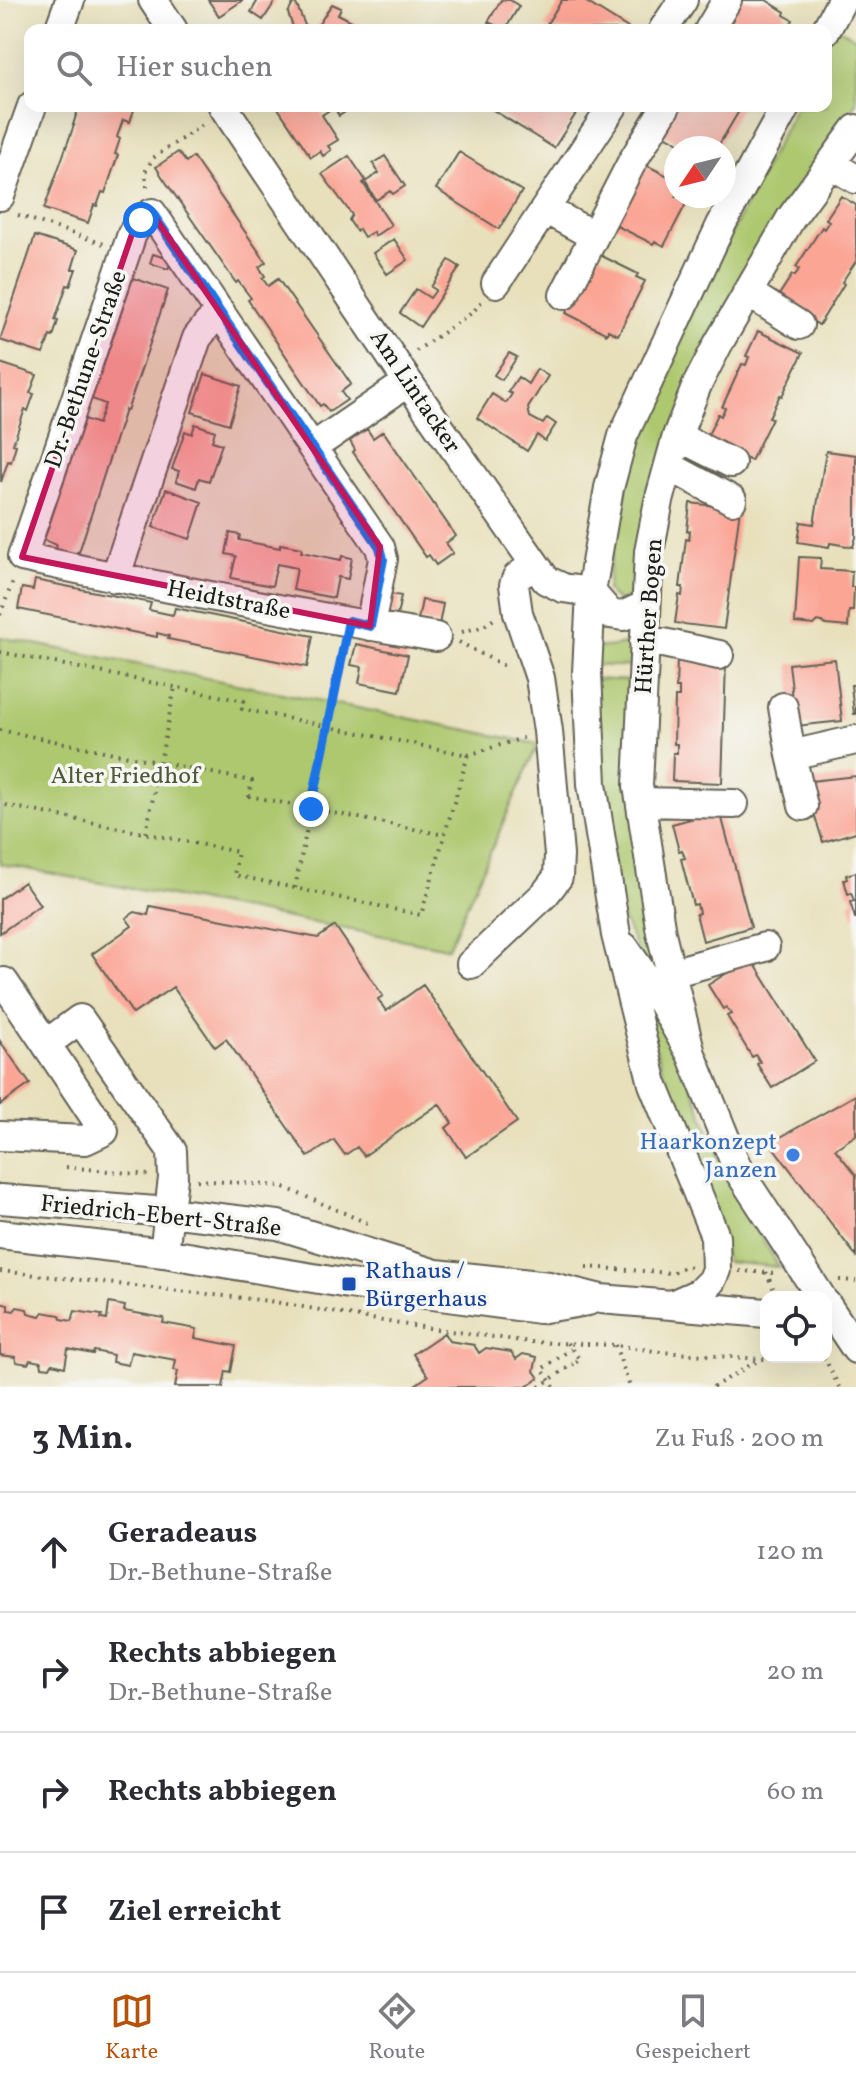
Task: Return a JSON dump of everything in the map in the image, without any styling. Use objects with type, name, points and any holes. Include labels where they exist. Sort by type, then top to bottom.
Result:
[{"type":"street","points":[[61,24],[70,0]]},
{"type":"street","points":[[153,0],[169,24]]},
{"type":"street","points":[[667,24],[683,0]]},
{"type":"street","points":[[713,24],[727,0]]},
{"type":"street","points":[[829,24],[842,0]]},
{"type":"street","points":[[7,205],[30,112]]},
{"type":"street","name":"Am Lintacker","points":[[227,112],[546,580],[563,588],[591,592],[610,614],[623,616],[646,605]]},
{"type":"street","points":[[496,283],[609,112]]},
{"type":"street","points":[[564,295],[632,162],[662,112]]},
{"type":"street","name":"Hürther Bogen","points":[[674,1304],[699,1293],[711,1281],[716,1270],[715,1236],[653,1084],[616,935],[592,784],[587,672],[591,592],[609,488],[623,436],[721,225],[783,112]]},
{"type":"street","name":"Hürther Bogen","points":[[691,1054],[661,933],[638,786],[649,552],[677,436],[697,385],[791,218],[856,129]]},
{"type":"street","points":[[830,164],[856,179]]},
{"type":"street","points":[[545,209],[594,236]]},
{"type":"street","points":[[152,213],[380,547],[383,559],[359,624]]},
{"type":"street","name":"Dr.-Bethune-Straße","points":[[22,557],[132,234],[141,220],[152,213]]},
{"type":"street","points":[[747,292],[799,325]]},
{"type":"street","points":[[115,578],[197,338],[221,313]]},
{"type":"street","points":[[313,447],[403,373]]},
{"type":"street","points":[[677,436],[731,463]]},
{"type":"street","points":[[668,469],[680,472],[732,500]]},
{"type":"street","name":"Heidtstraße","points":[[22,557],[115,578],[436,637]]},
{"type":"street","points":[[471,964],[545,894],[558,877],[559,855],[548,731],[540,678],[516,604],[514,585],[517,577],[534,565]]},
{"type":"street","points":[[644,642],[719,655]]},
{"type":"street","points":[[783,707],[803,806]]},
{"type":"street","points":[[791,755],[856,740]]},
{"type":"street","points":[[641,802],[734,804]]},
{"type":"street","name":"Hürther Bogen","points":[[616,935],[657,994],[691,1054],[738,1170],[856,1349]]},
{"type":"street","points":[[671,973],[765,947]]},
{"type":"street","points":[[0,1136],[85,1140],[104,1131],[4,982]]},
{"type":"street","points":[[46,1044],[80,1019],[172,1151],[173,1178],[164,1253]]},
{"type":"street","name":"Friedrich-Ebert-Straße","points":[[0,1199],[169,1212],[278,1225],[421,1271],[549,1286],[601,1299],[760,1312]]},
{"type":"street","name":"Friedrich-Ebert-Straße","points":[[0,1234],[164,1253],[349,1284],[539,1309],[601,1299]]},
{"type":"path","points":[[152,213],[145,172],[153,158],[218,112]]},
{"type":"path","points":[[7,205],[126,251]]},
{"type":"path","points":[[403,373],[473,312],[496,283]]},
{"type":"path","points":[[0,615],[22,557]]},
{"type":"path","points":[[436,637],[449,631],[462,632],[484,626],[516,604]]},
{"type":"path","points":[[295,888],[328,726],[359,624]]},
{"type":"path","points":[[436,637],[454,639],[518,673],[540,678]]},
{"type":"path","points":[[0,652],[244,701],[242,709],[468,755],[548,731]]},
{"type":"path","points":[[146,833],[175,687]]},
{"type":"path","points":[[0,730],[252,781],[249,796],[444,835]]},
{"type":"path","points":[[0,804],[238,852],[234,875],[421,915],[468,755]]},
{"type":"path","points":[[0,1271],[269,1301],[530,1342],[615,1345],[661,1352],[760,1359]]},
{"type":"path","points":[[766,1272],[774,1291]]},
{"type":"path","points":[[539,1387],[580,1360],[567,1343]]},
{"type":"path","points":[[615,1345],[630,1387]]},
{"type":"path","points":[[554,1387],[542,1369],[571,1349]]},
{"type":"path","points":[[713,1387],[760,1360]]},
{"type":"path","points":[[827,1363],[839,1387]]},
{"type":"highlighted area","points":[[152,213],[380,547],[370,626],[22,557],[132,234]]},
{"type":"green space","points":[[835,26],[856,38],[856,103],[742,287],[634,596],[617,600],[607,591],[610,565],[633,459],[660,374],[793,112],[832,112],[832,32]]},
{"type":"green space","name":"Alter Friedhof","points":[[0,637],[538,744],[448,948],[0,864]]},
{"type":"green space","points":[[636,640],[635,667],[594,665],[596,648]]},
{"type":"green space","points":[[593,679],[634,681],[667,983],[644,965],[618,908]]},
{"type":"green space","points":[[634,984],[671,1031],[734,1191],[779,1267],[727,1262]]},
{"type":"building","points":[[208,0],[243,0],[219,16]]},
{"type":"building","points":[[258,0],[276,0],[263,20],[251,12]]},
{"type":"building","points":[[501,0],[510,0],[519,6],[508,24],[488,22]]},
{"type":"building","points":[[562,0],[583,0],[621,24],[547,24]]},
{"type":"building","points":[[738,0],[766,0],[793,20],[791,24],[724,24]]},
{"type":"building","points":[[294,2],[304,24],[292,24],[288,13]]},
{"type":"building","points":[[332,4],[341,8],[338,14],[357,24],[319,24]]},
{"type":"building","points":[[77,112],[133,112],[130,122],[123,120],[117,137],[120,139],[115,154],[118,155],[105,193],[102,192],[97,206],[94,205],[88,223],[44,209]]},
{"type":"building","points":[[281,112],[326,112],[322,115],[338,140],[328,146],[331,150],[323,156],[320,151],[311,157]]},
{"type":"building","points":[[496,112],[577,112],[554,148]]},
{"type":"building","points":[[672,112],[738,112],[724,136],[667,136],[660,132]]},
{"type":"building","points":[[178,152],[186,162],[193,157],[266,262],[259,267],[265,276],[262,278],[268,286],[278,279],[351,384],[341,392],[347,400],[329,412],[323,404],[320,406],[248,300],[251,298],[238,281],[236,283],[156,167]]},
{"type":"building","points":[[459,152],[522,191],[499,229],[436,189]]},
{"type":"building","points":[[349,156],[391,225],[375,236],[373,232],[364,237],[359,229],[356,231],[349,220],[352,215],[322,174]]},
{"type":"building","points":[[385,156],[405,186],[376,200],[365,182],[379,173],[373,164]]},
{"type":"building","points":[[642,163],[664,174],[664,208],[684,208],[664,246],[655,241],[653,244],[611,223]]},
{"type":"building","points":[[841,196],[856,205],[856,261],[819,325],[777,298],[792,275],[795,276],[799,269],[796,267],[822,227],[824,229],[829,221],[826,219]]},
{"type":"building","points":[[35,236],[78,250],[72,269],[76,269],[55,320],[58,321],[53,337],[50,336],[43,354],[0,340]]},
{"type":"building","points":[[394,239],[408,260],[387,274],[373,253]]},
{"type":"building","points":[[596,253],[638,274],[636,277],[645,281],[618,335],[608,330],[607,334],[566,313]]},
{"type":"building","points":[[153,254],[172,260],[168,269],[150,263]]},
{"type":"building","points":[[449,260],[460,267],[420,327],[400,313],[416,289],[430,298],[436,290],[431,287]]},
{"type":"building","points":[[133,278],[168,290],[74,562],[54,555],[57,545],[44,540],[85,419],[98,424],[105,404],[92,399]]},
{"type":"building","points":[[758,331],[803,353],[769,417],[772,418],[751,461],[706,439],[718,414],[721,416],[725,408],[722,407],[742,364],[746,365],[749,357],[746,356]]},
{"type":"building","points":[[509,353],[517,357],[502,380],[494,375]]},
{"type":"building","points":[[0,363],[37,375],[30,393],[34,394],[28,411],[25,409],[13,444],[16,445],[11,462],[8,461],[1,482]]},
{"type":"building","points":[[537,369],[548,376],[528,408],[530,417],[543,424],[547,418],[556,424],[545,441],[537,435],[527,451],[477,418],[492,394],[506,403],[512,394],[508,392],[518,377],[528,384]]},
{"type":"building","points":[[205,374],[241,386],[229,424],[192,412]]},
{"type":"building","points":[[195,424],[215,431],[212,441],[222,444],[209,481],[199,478],[196,488],[176,481],[179,471],[172,469],[185,431],[192,434]]},
{"type":"building","points":[[367,429],[373,438],[383,431],[456,536],[446,543],[453,553],[436,565],[429,555],[426,557],[353,452],[355,450],[350,441]]},
{"type":"building","points":[[826,451],[856,455],[856,537],[853,547],[798,542],[801,522],[814,524]]},
{"type":"building","points":[[166,489],[202,502],[190,539],[153,527]]},
{"type":"building","points":[[690,503],[740,509],[724,629],[675,623],[679,595],[682,596],[683,587],[680,587],[686,539],[689,540]]},
{"type":"building","points":[[230,533],[240,535],[239,540],[280,548],[280,544],[302,548],[301,552],[341,560],[342,556],[352,558],[348,579],[338,577],[334,598],[293,590],[297,568],[277,564],[272,586],[231,578],[236,556],[226,554]]},
{"type":"building","points":[[799,557],[821,558],[820,569],[852,571],[853,611],[849,611],[848,627],[818,621],[814,625],[795,623]]},
{"type":"building","points":[[35,580],[151,603],[149,610],[173,615],[175,608],[313,636],[307,667],[168,639],[169,636],[157,633],[157,637],[18,609],[22,588],[33,590]]},
{"type":"building","points":[[391,594],[401,596],[397,616],[387,614]]},
{"type":"building","points":[[422,600],[443,604],[439,625],[418,620]]},
{"type":"building","points":[[356,644],[408,655],[400,691],[359,683],[362,667],[351,665]]},
{"type":"building","points":[[835,659],[842,721],[796,726],[789,664]]},
{"type":"building","points":[[677,660],[726,662],[722,783],[672,781],[673,753],[677,753],[677,744],[674,744],[675,697],[679,697],[679,688],[676,688]]},
{"type":"building","points":[[851,685],[856,685],[856,714],[854,714]]},
{"type":"building","points":[[856,776],[856,832],[823,842],[812,807],[811,781]]},
{"type":"building","points":[[720,811],[751,927],[703,941],[696,914],[699,913],[697,904],[693,905],[681,859],[685,858],[682,850],[679,851],[672,824]]},
{"type":"building","points":[[856,872],[855,918],[850,902],[854,901],[851,893],[848,894],[844,880],[847,879],[846,875]]},
{"type":"building","points":[[24,882],[40,905],[0,933],[0,899]]},
{"type":"building","points":[[150,906],[318,938],[335,926],[383,996],[378,999],[386,1011],[423,985],[517,1122],[466,1157],[446,1128],[452,1123],[439,1104],[364,1156],[357,1147],[345,1155],[334,1140],[308,1157],[226,1039],[215,1047],[173,987],[133,1014],[92,954],[132,926],[126,918],[135,912],[148,915]]},
{"type":"building","points":[[751,958],[815,1061],[772,1088],[757,1064],[760,1062],[756,1055],[752,1057],[727,1016],[731,1014],[726,1007],[723,1009],[708,985]]},
{"type":"building","points":[[0,1041],[30,1084],[0,1105]]},
{"type":"building","points":[[856,1095],[856,1135],[835,1149],[856,1175],[856,1256],[770,1143]]},
{"type":"building","points":[[0,1303],[8,1305],[8,1310],[14,1311],[17,1307],[27,1309],[28,1313],[60,1315],[61,1319],[72,1321],[75,1311],[102,1315],[101,1319],[107,1320],[109,1303],[125,1306],[124,1311],[164,1318],[163,1323],[197,1329],[195,1338],[236,1346],[231,1372],[226,1371],[223,1387],[175,1387],[178,1371],[174,1370],[176,1360],[131,1352],[128,1365],[112,1362],[113,1355],[68,1349],[65,1367],[52,1364],[50,1368],[42,1367],[41,1362],[30,1360],[28,1364],[16,1362],[15,1357],[0,1355]]},
{"type":"building","points":[[444,1333],[449,1341],[474,1345],[479,1353],[486,1348],[511,1352],[516,1359],[523,1354],[537,1357],[534,1371],[539,1378],[526,1387],[412,1387],[428,1376],[413,1354]]},
{"type":"place","name":"Haarkonzept Janzen","points":[[793,1155]]},
{"type":"place","name":"Rathaus / Bürgerhaus","points":[[349,1284]]},
{"type":"route","points":[[141,220],[152,213],[380,547],[383,559],[370,626],[349,621],[311,809]]}]
